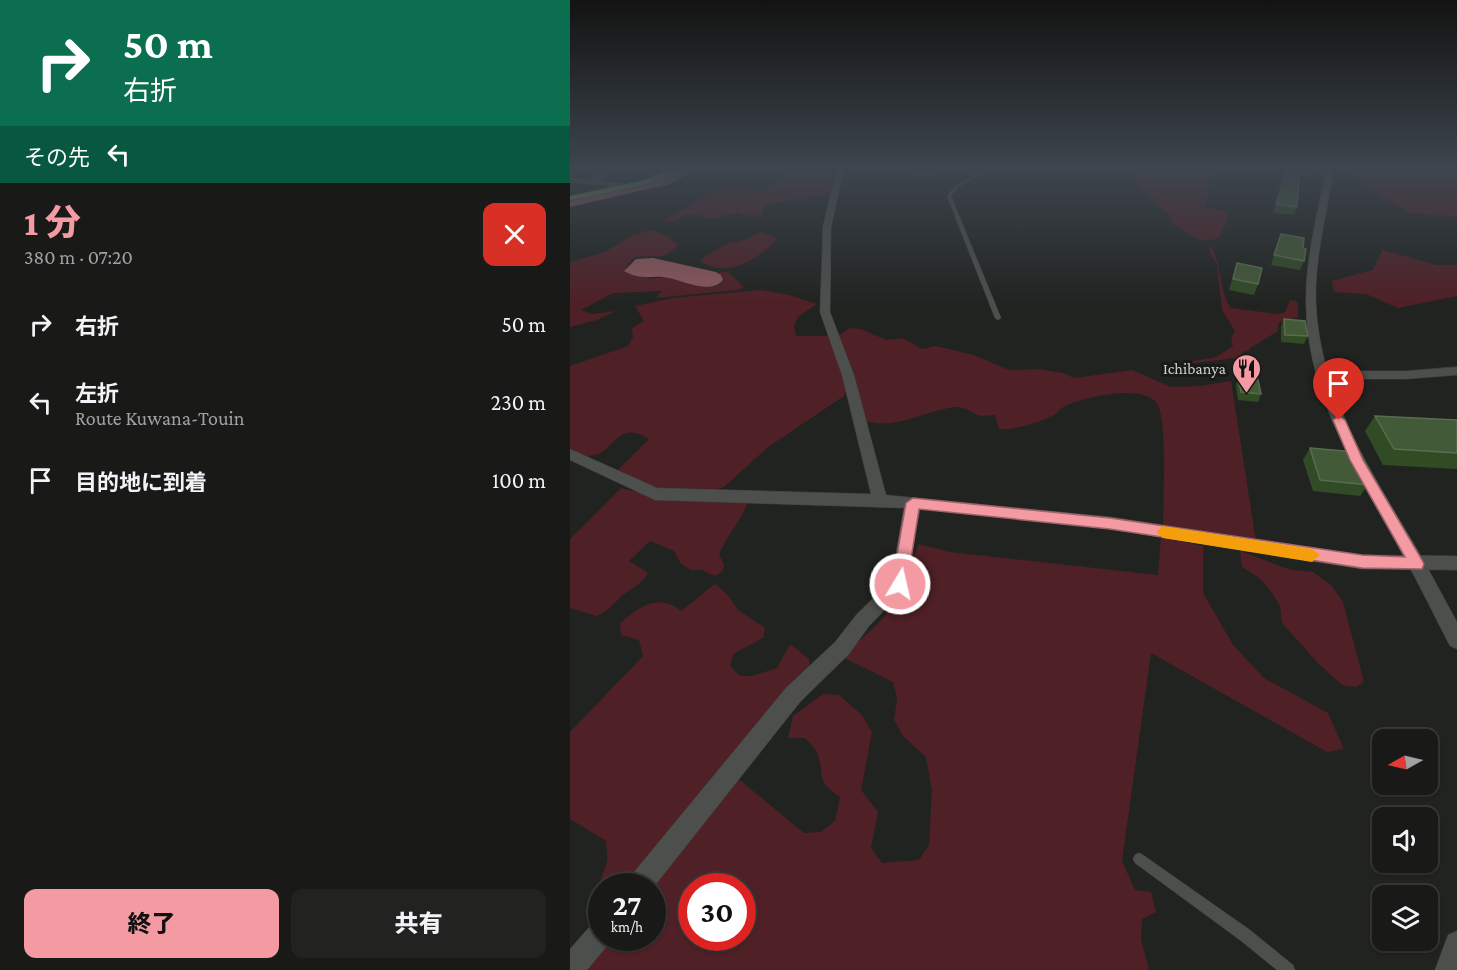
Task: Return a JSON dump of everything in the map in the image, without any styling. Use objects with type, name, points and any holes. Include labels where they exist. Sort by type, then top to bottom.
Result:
[{"type":"street","points":[[830,214],[827,227],[825,312],[848,375],[880,500]]},
{"type":"street","points":[[1322,214],[1311,303],[1316,351],[1322,375],[1357,460],[1451,621],[1457,640]]},
{"type":"street","points":[[1322,375],[1406,375],[1457,371]]},
{"type":"street","points":[[570,454],[655,494],[880,500],[1110,523],[1362,562],[1457,563]]},
{"type":"street","points":[[649,873],[792,695],[842,648],[862,620],[900,584],[913,503]]},
{"type":"street","points":[[1448,970],[1457,944]]},
{"type":"street","points":[[570,970],[588,949]]},
{"type":"lane","points":[[956,214],[998,318]]},
{"type":"lane","points":[[1139,859],[1245,935],[1288,970]]},
{"type":"shaded area","points":[[675,214],[688,214],[675,221],[663,221]]},
{"type":"shaded area","points":[[690,214],[732,214],[713,219]]},
{"type":"shaded area","points":[[741,214],[762,214],[762,215]]},
{"type":"shaded area","points":[[1167,214],[1227,214],[1228,217],[1219,237],[1207,241],[1188,234],[1172,223]]},
{"type":"shaded area","points":[[1424,214],[1457,214],[1457,217]]},
{"type":"shaded area","points":[[651,230],[665,235],[679,245],[662,256],[640,256],[631,260],[625,272],[650,279],[667,277],[708,287],[718,285],[723,281],[719,272],[728,272],[744,287],[737,290],[656,298],[662,291],[613,293],[581,310],[592,314],[616,311],[597,320],[570,327],[570,262],[605,252],[632,235]]},
{"type":"shaded area","points":[[761,232],[776,238],[774,243],[748,262],[739,266],[720,268],[701,262],[704,257],[728,243],[741,241]]},
{"type":"shaded area","points":[[1210,245],[1217,261],[1224,293],[1231,308],[1278,314],[1285,312],[1290,300],[1298,302],[1298,317],[1278,323],[1278,331],[1249,351],[1242,352],[1243,357],[1155,368],[1216,357],[1233,346],[1231,338],[1235,331],[1222,310],[1217,265],[1209,251]]},
{"type":"shaded area","points":[[1382,250],[1437,265],[1457,265],[1457,296],[1398,308],[1366,294],[1334,292],[1332,281],[1373,270]]},
{"type":"shaded area","points":[[653,258],[716,272],[723,280],[718,284],[704,287],[663,277],[637,276],[624,271],[636,259]]},
{"type":"shaded area","points":[[760,290],[789,295],[817,304],[798,317],[794,326],[796,336],[829,336],[847,385],[844,396],[768,447],[724,487],[717,489],[654,488],[617,471],[649,439],[637,433],[621,435],[604,451],[596,455],[585,456],[570,448],[570,366],[628,346],[633,337],[632,328],[644,321],[635,306],[673,298]]},
{"type":"shaded area","points":[[850,328],[861,329],[886,340],[903,338],[922,349],[936,346],[974,355],[1009,370],[1038,369],[1063,373],[1074,378],[1132,370],[1171,387],[1200,386],[1231,381],[1256,541],[1163,526],[1162,424],[1156,402],[1148,397],[1126,393],[1099,396],[1065,406],[1054,415],[1040,421],[1005,429],[999,429],[995,415],[979,416],[958,407],[943,409],[900,422],[865,421],[854,374],[839,335]]},
{"type":"shaded area","points":[[621,488],[641,493],[749,500],[719,555],[724,564],[723,571],[715,576],[701,570],[691,570],[681,564],[674,551],[650,541],[629,561],[648,573],[640,583],[608,610],[596,616],[570,608],[570,539]]},
{"type":"shaded area","points":[[1161,537],[1203,546],[1203,593],[1233,645],[1264,678],[1328,713],[1344,749],[1327,752],[1151,653],[1122,861],[1135,890],[1151,892],[1156,912],[1142,919],[1141,939],[1149,970],[589,970],[588,960],[595,951],[666,951],[666,873],[658,873],[736,777],[804,833],[821,832],[835,821],[840,797],[824,782],[816,751],[805,738],[788,738],[793,716],[823,694],[839,695],[862,715],[872,732],[861,790],[878,812],[871,848],[882,863],[919,860],[929,845],[932,791],[926,757],[903,736],[894,720],[897,699],[893,682],[842,657],[890,610],[903,586],[919,544],[950,552],[1158,575]]},
{"type":"shaded area","points":[[1240,551],[1291,570],[1313,572],[1332,586],[1343,602],[1364,682],[1356,687],[1342,685],[1319,664],[1282,623],[1280,606],[1271,591],[1258,577],[1242,567]]},
{"type":"shaded area","points":[[715,584],[727,594],[738,610],[765,628],[763,638],[733,654],[730,666],[740,676],[752,676],[777,668],[790,644],[809,659],[810,669],[775,704],[637,873],[603,873],[607,861],[606,841],[570,819],[570,732],[643,656],[639,640],[621,635],[620,623],[634,612],[656,602],[673,605],[681,611]]},
{"type":"building","points":[[1281,234],[1304,238],[1303,248],[1306,249],[1304,261],[1274,255]]},
{"type":"building","points":[[1237,263],[1262,268],[1258,284],[1233,279]]},
{"type":"building","points":[[1284,319],[1305,321],[1308,336],[1285,335]]},
{"type":"building","points":[[1238,377],[1258,380],[1261,394],[1241,392]]},
{"type":"building","points":[[1375,416],[1457,420],[1457,453],[1394,449]]},
{"type":"building","points":[[1310,448],[1355,452],[1368,485],[1320,480]]},
{"type":"slow traffic","points":[[1163,532],[1312,555]]},
{"type":"place","name":"Ichibanya","points":[[1247,394]]},
{"type":"route","points":[[900,584],[913,503],[1110,523],[1362,562],[1417,564],[1357,460],[1339,420]]}]
